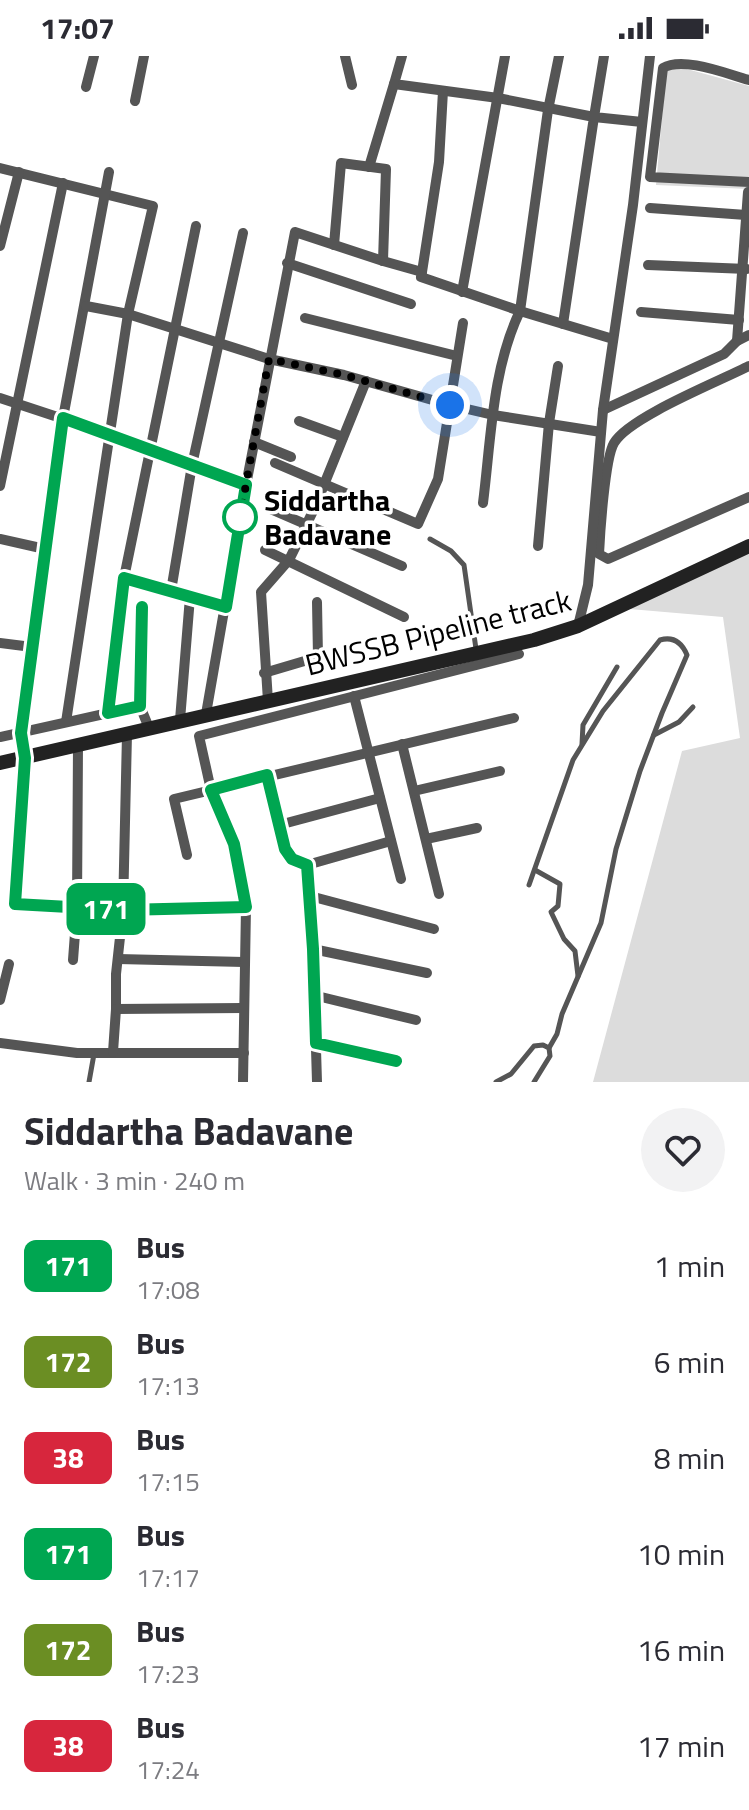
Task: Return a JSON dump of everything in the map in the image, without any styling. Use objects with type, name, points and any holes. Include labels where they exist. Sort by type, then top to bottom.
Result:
[{"type":"street","points":[[86,87],[94,56]]},
{"type":"street","points":[[135,101],[144,56]]},
{"type":"street","points":[[345,56],[352,85]]},
{"type":"street","points":[[369,167],[402,56]]},
{"type":"street","points":[[462,292],[505,56]]},
{"type":"street","points":[[483,503],[493,415],[507,338],[520,311],[548,110],[559,56]]},
{"type":"street","points":[[563,324],[604,56]]},
{"type":"street","points":[[578,626],[588,585],[603,410],[633,205],[650,56]]},
{"type":"street","points":[[746,269],[748,187],[650,177],[663,68],[688,63],[749,80]]},
{"type":"street","points":[[394,84],[642,122]]},
{"type":"street","points":[[443,91],[439,162],[421,277],[613,339]]},
{"type":"street","points":[[334,245],[341,163],[386,169],[383,261]]},
{"type":"street","points":[[0,168],[153,206],[128,314],[66,722]]},
{"type":"street","points":[[0,246],[19,172]]},
{"type":"street","points":[[109,172],[63,418],[32,647],[21,733],[25,758],[15,904],[123,910],[246,907]]},
{"type":"street","points":[[0,486],[63,183]]},
{"type":"street","points":[[650,208],[746,215]]},
{"type":"street","points":[[108,713],[124,578],[196,226]]},
{"type":"street","points":[[225,731],[213,713],[226,607],[269,359],[295,232],[422,272]]},
{"type":"street","points":[[171,591],[192,465],[243,233]]},
{"type":"street","points":[[737,341],[749,254]]},
{"type":"street","points":[[287,263],[411,304]]},
{"type":"street","points":[[648,265],[746,269]]},
{"type":"street","points":[[86,306],[128,314],[269,359],[366,381],[450,405],[601,432]]},
{"type":"street","points":[[641,312],[739,320]]},
{"type":"street","points":[[305,318],[457,356]]},
{"type":"street","points":[[275,463],[418,524],[438,479],[463,323]]},
{"type":"street","points":[[603,410],[724,354],[737,341],[749,335]]},
{"type":"street","points":[[538,546],[549,423],[558,366]]},
{"type":"street","points":[[749,366],[642,419],[614,443],[599,554],[608,559],[749,497]]},
{"type":"street","points":[[268,701],[261,592],[289,560],[366,381]]},
{"type":"street","points":[[0,398],[109,434],[246,485]]},
{"type":"street","points":[[299,421],[343,437]]},
{"type":"street","points":[[254,442],[291,457]]},
{"type":"street","points":[[268,508],[402,566]]},
{"type":"street","points":[[0,539],[45,549]]},
{"type":"street","name":"BWSSB Pipeline track","points":[[0,763],[477,654],[578,626],[749,546]]},
{"type":"street","points":[[265,550],[404,617]]},
{"type":"street","points":[[124,578],[226,607]]},
{"type":"street","points":[[180,720],[190,597]]},
{"type":"street","points":[[264,673],[318,657],[317,602]]},
{"type":"street","points":[[142,607],[140,706],[149,728]]},
{"type":"street","points":[[0,643],[32,647]]},
{"type":"street","points":[[243,1082],[246,907],[234,844],[211,790],[199,736],[519,654]]},
{"type":"street","points":[[354,696],[401,879]]},
{"type":"street","points":[[0,737],[140,706]]},
{"type":"street","points":[[187,855],[174,799],[514,718]]},
{"type":"street","points":[[113,1052],[123,910],[127,734]]},
{"type":"street","points":[[402,744],[439,894]]},
{"type":"street","points":[[73,960],[77,907],[78,745]]},
{"type":"street","points":[[414,791],[500,771]]},
{"type":"street","points":[[267,775],[287,853],[292,859],[307,865],[391,841]]},
{"type":"street","points":[[279,825],[380,798]]},
{"type":"street","points":[[426,839],[477,828]]},
{"type":"street","points":[[307,865],[317,1082]]},
{"type":"street","points":[[310,896],[434,929]]},
{"type":"street","points":[[313,949],[427,973]]},
{"type":"street","points":[[118,959],[244,962]]},
{"type":"street","points":[[0,1000],[9,964]]},
{"type":"street","points":[[313,995],[416,1020]]},
{"type":"street","points":[[116,1009],[243,1008]]},
{"type":"street","points":[[0,1043],[94,1053],[244,1053]]},
{"type":"street","points":[[316,1043],[396,1061]]},
{"type":"lane","points":[[430,539],[451,551],[464,565],[477,654]]},
{"type":"lane","points":[[529,885],[573,760],[603,711],[660,640],[671,638],[680,643],[687,655],[653,735],[616,849],[601,923],[562,1014],[557,1034],[549,1048],[550,1056],[534,1082]]},
{"type":"lane","points":[[582,745],[583,725],[617,667]]},
{"type":"lane","points":[[653,735],[679,722],[693,707]]},
{"type":"lane","points":[[535,870],[560,884],[558,906],[551,912],[564,939],[575,951],[578,976]]},
{"type":"lane","points":[[496,1082],[511,1074],[534,1046],[549,1048]]},
{"type":"lane","points":[[89,1082],[94,1053]]},
{"type":"shaded area","points":[[676,66],[749,86],[749,189],[656,185],[666,72]]},
{"type":"shaded area","points":[[749,545],[749,1082],[593,1082],[682,751],[740,738],[723,617],[618,608]]},
{"type":"bus line","name":"171","points":[[142,607],[140,706],[108,713],[124,578],[226,607],[246,485],[63,418],[21,733],[25,758],[15,904],[123,910],[246,907],[234,844],[211,790],[267,775],[285,849],[292,859],[307,865],[316,1043],[396,1061]]},
{"type":"place","name":"Siddartha Badavane","points":[[240,517]]},
{"type":"route","points":[[240,517],[269,359],[344,375],[450,405]]}]
